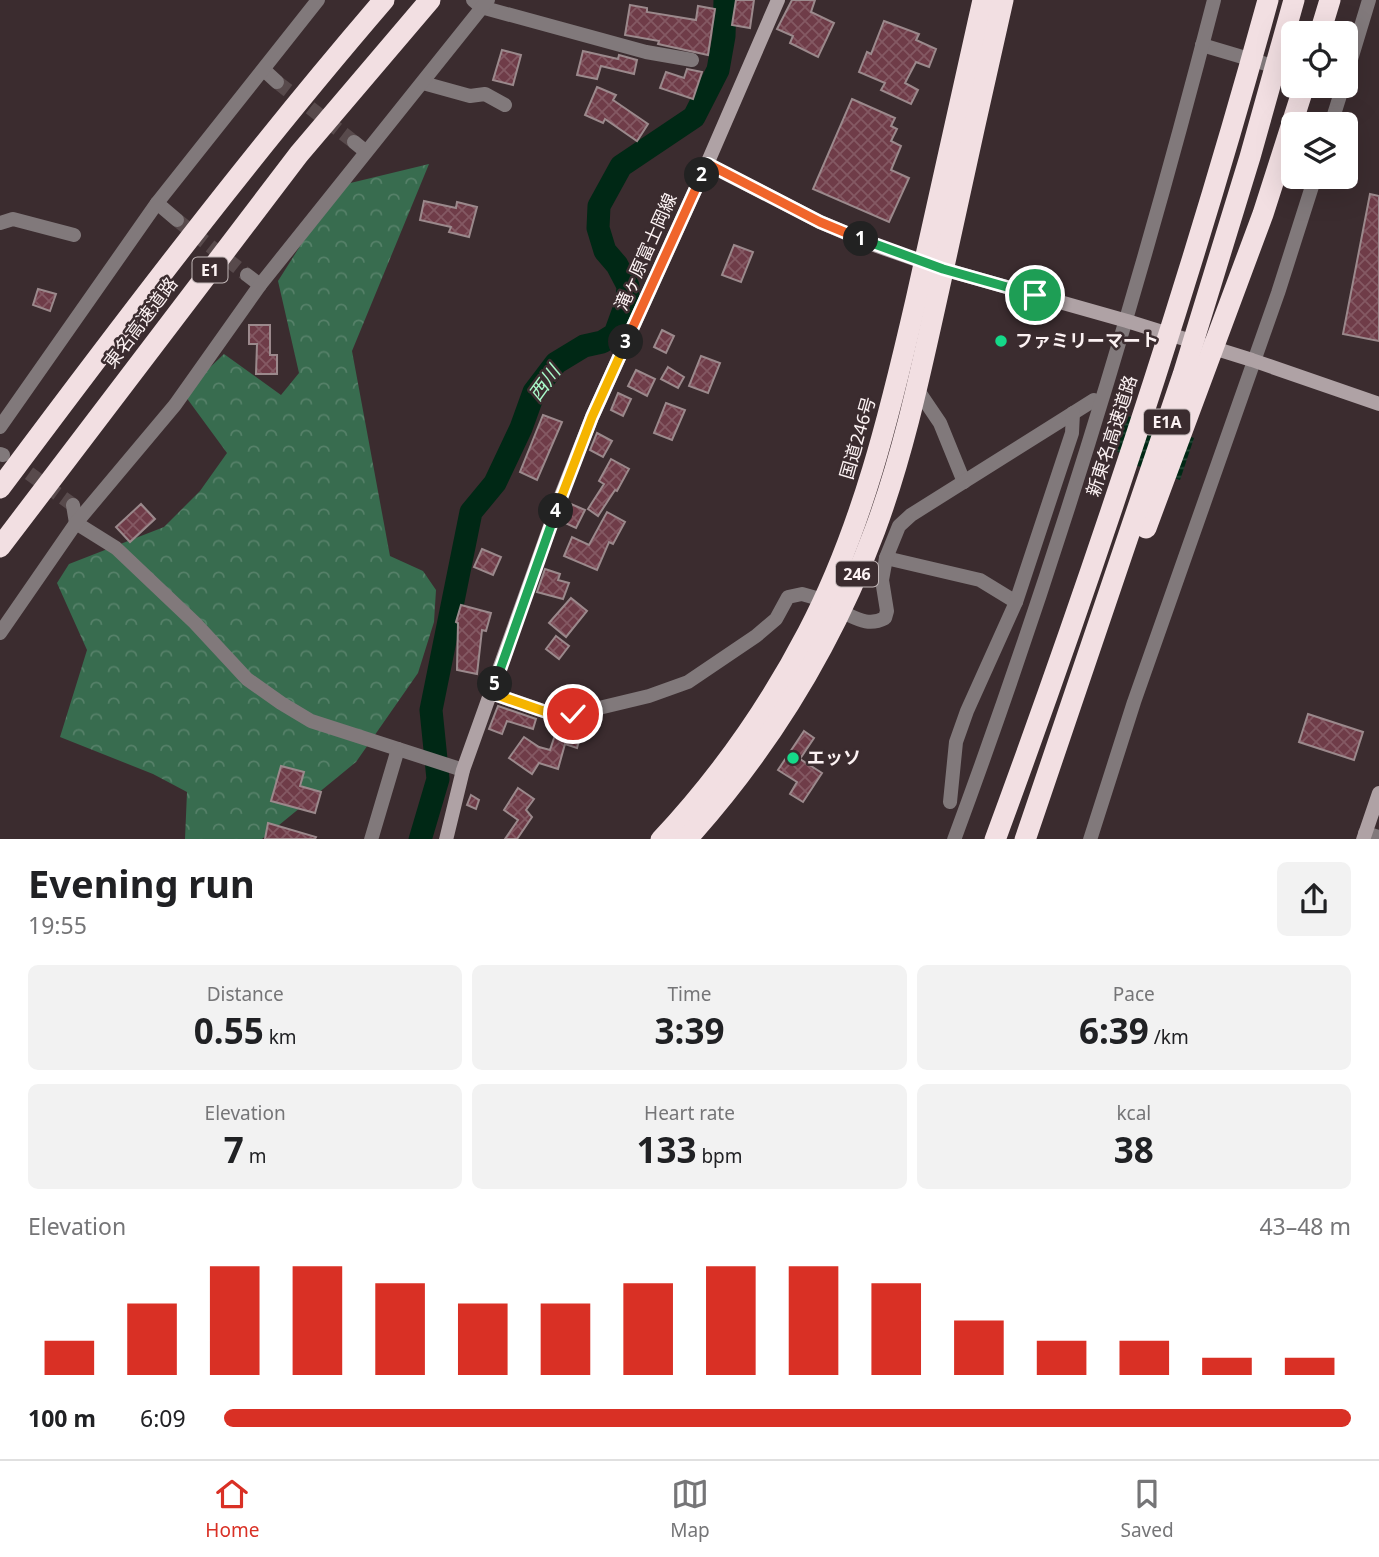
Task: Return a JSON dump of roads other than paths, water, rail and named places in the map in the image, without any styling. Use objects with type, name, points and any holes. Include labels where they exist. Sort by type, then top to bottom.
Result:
[{"type":"highway","name":"東名高速道路","points":[[0,488],[209,212],[384,0]]},
{"type":"highway","name":"東名高速道路","points":[[0,548],[299,154],[430,0]]},
{"type":"highway","name":"国道246号","points":[[662,839],[742,741],[832,606],[875,530],[917,389],[934,265],[983,0]]},
{"type":"highway","name":"国道246号","points":[[686,839],[762,746],[809,673],[832,606],[934,265],[1003,0]]},
{"type":"highway","points":[[1224,158],[1261,0]]},
{"type":"highway","name":"新東名高速道路","points":[[995,839],[1104,534],[1224,158],[1268,0]]},
{"type":"highway","name":"E1A","points":[[1025,839],[1183,375],[1250,157],[1294,0]]},
{"type":"highway","points":[[1324,21],[1330,0]]},
{"type":"highway","points":[[1025,839],[1213,351],[1263,214],[1300,98]]},
{"type":"main road","name":"滝ヶ原富士岡線","points":[[446,839],[463,770],[592,417],[708,164],[778,0]]},
{"type":"main road","points":[[708,164],[820,222],[874,245],[1252,360],[1379,404]]},
{"type":"main road","points":[[1369,836],[1379,793]]},
{"type":"street","points":[[0,427],[157,203],[318,0]]},
{"type":"street","points":[[954,839],[1057,547],[1127,321],[1214,0]]},
{"type":"street","points":[[1358,36],[1369,0]]},
{"type":"street","points":[[0,633],[76,523],[175,405],[360,147],[423,82],[481,2],[646,52],[692,60]]},
{"type":"street","points":[[1202,45],[1281,68]]},
{"type":"street","points":[[264,70],[277,82]]},
{"type":"street","points":[[423,82],[470,96],[485,94],[505,105]]},
{"type":"street","points":[[1090,839],[1134,702],[1311,189]]},
{"type":"street","points":[[157,203],[177,220]]},
{"type":"street","points":[[0,223],[13,219],[74,235]]},
{"type":"street","points":[[247,275],[260,285]]},
{"type":"street","points":[[917,389],[940,423],[964,482]]},
{"type":"street","points":[[491,693],[555,715],[573,714],[649,696],[688,682],[745,644],[776,619],[788,597],[802,594],[867,623],[877,622],[885,618],[887,611],[882,580],[886,558],[899,526],[911,515],[1094,400]]},
{"type":"street","points":[[950,802],[956,742],[1016,602],[1072,433],[1073,413]]},
{"type":"street","points":[[73,505],[76,523],[116,548],[195,624],[247,679],[311,721],[463,770]]},
{"type":"street","points":[[886,558],[980,580],[1016,602]]},
{"type":"street","points":[[371,839],[402,750]]},
{"type":"waterway","name":"西川","points":[[420,839],[438,779],[431,710],[471,512],[495,483],[521,428],[534,392],[556,363],[584,346],[602,342],[615,334],[627,301],[628,286],[617,265],[605,251],[598,228],[599,206],[621,166],[694,117],[718,70],[724,36],[725,0]]},
{"type":"tunnel","points":[[277,82],[354,142]]},
{"type":"tunnel","points":[[177,220],[247,275]]},
{"type":"tunnel","points":[[12,461],[73,505]]},
{"type":"place","name":"ファミリーマート","points":[[1001,341]]},
{"type":"place","name":"エッソ","points":[[793,758]]}]
